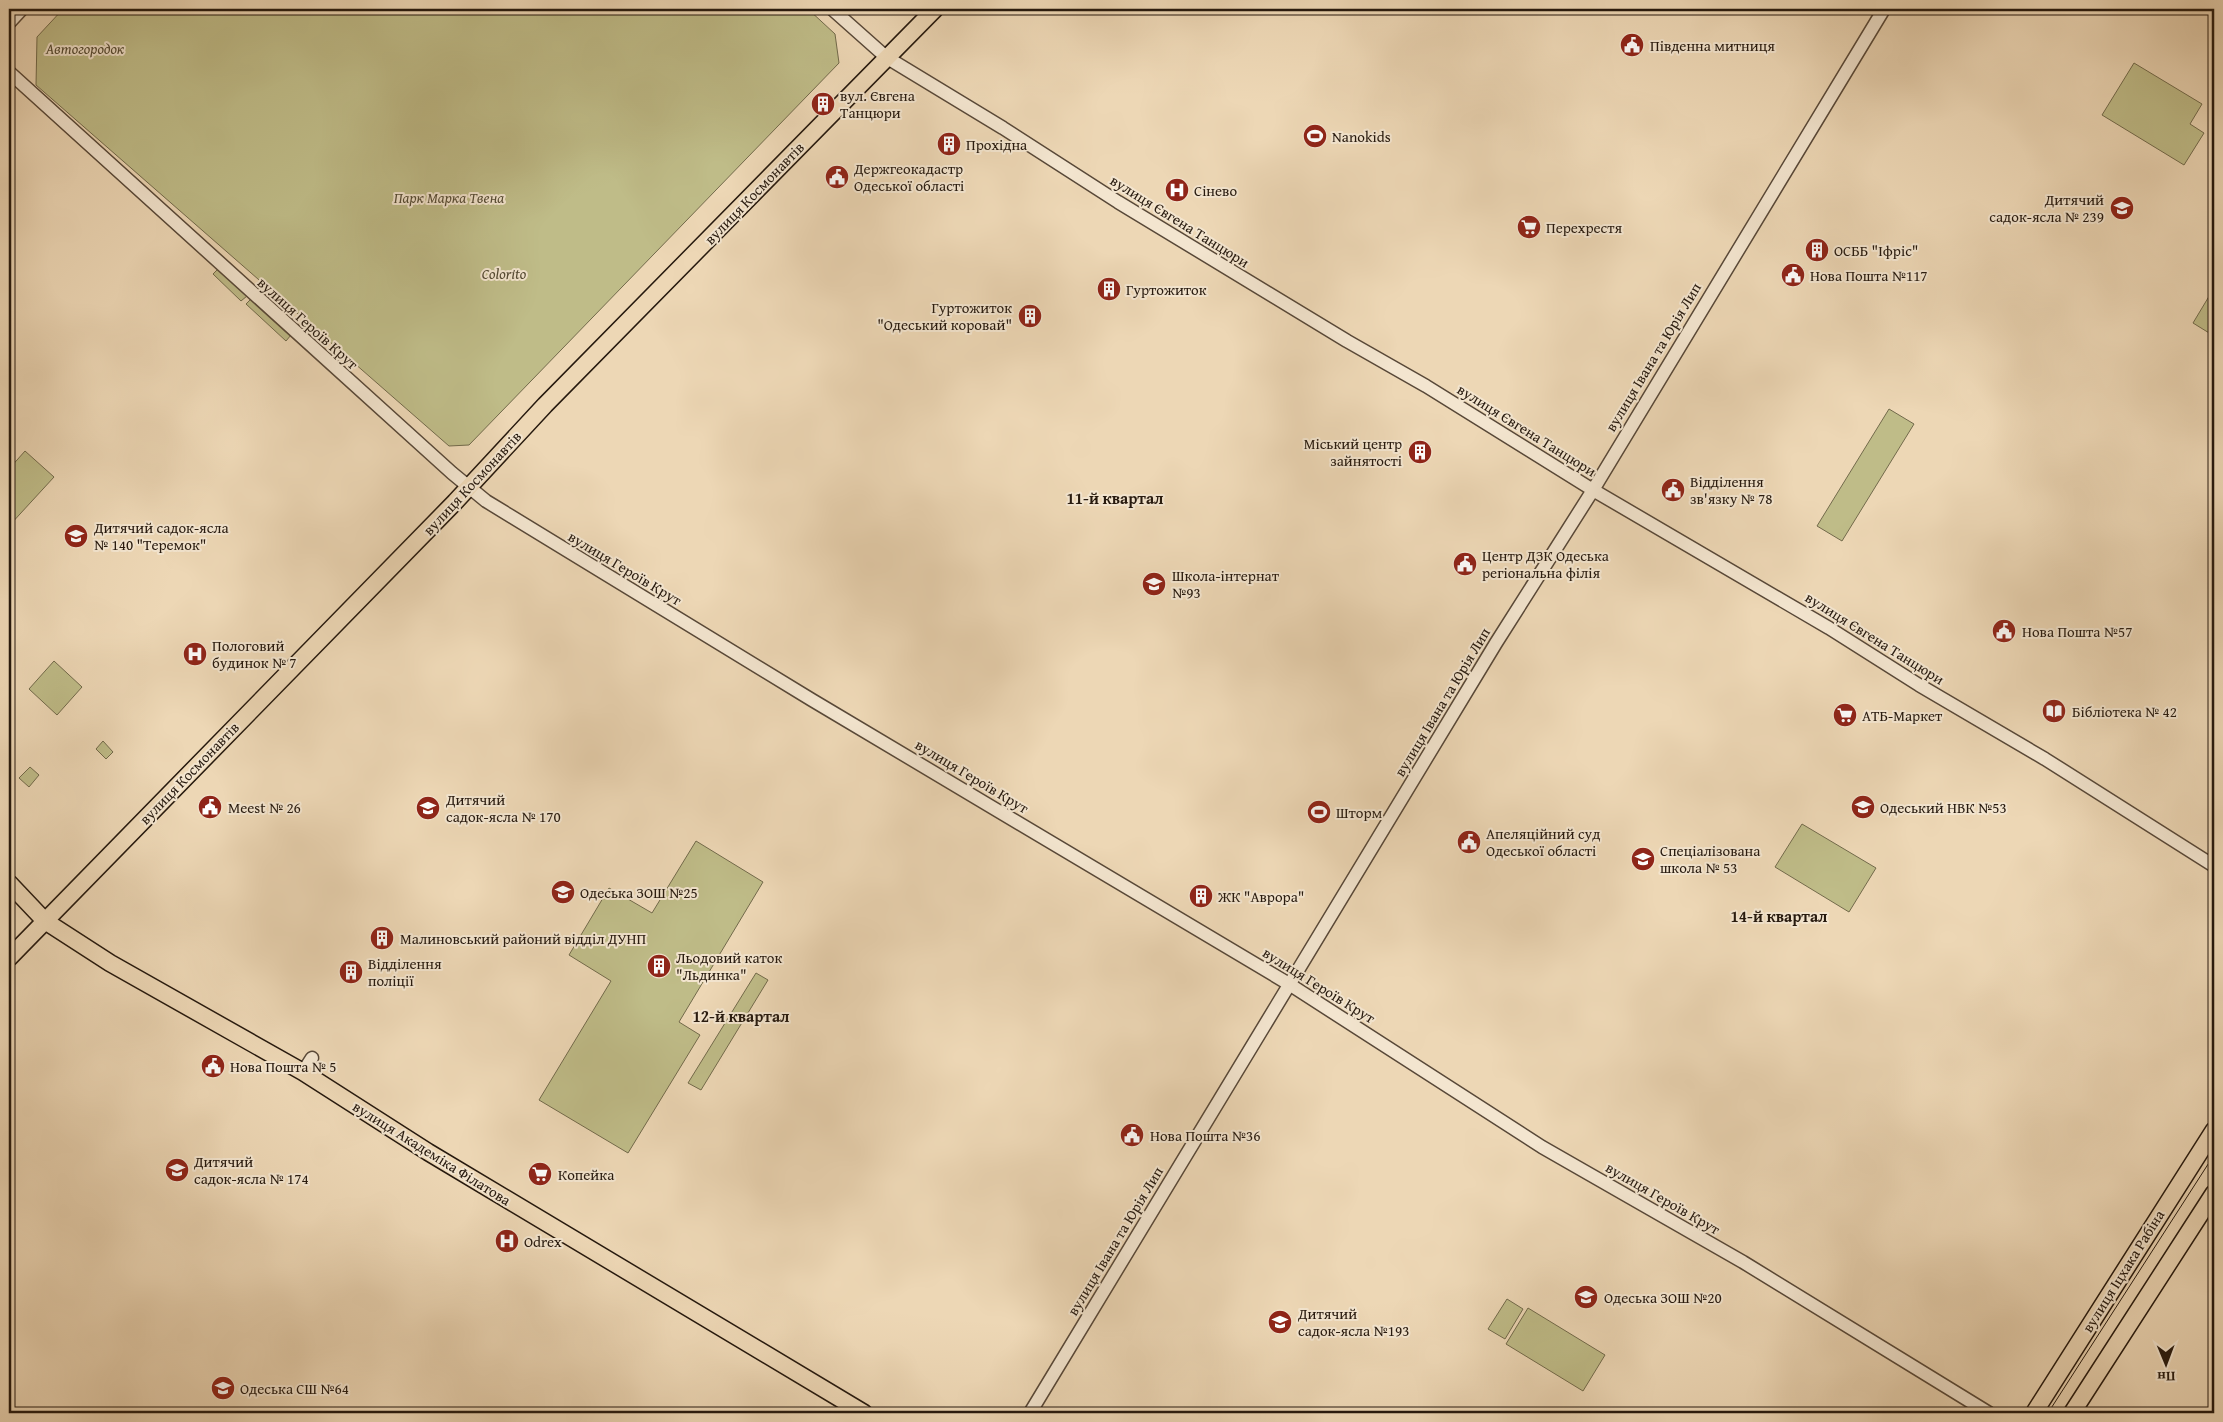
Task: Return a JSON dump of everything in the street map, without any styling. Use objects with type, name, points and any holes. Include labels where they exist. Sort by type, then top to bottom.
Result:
[{"type":"main road","name":"вулиця Космонавтів","points":[[9,958],[469,488],[545,406],[935,9]]},
{"type":"main road","name":"вулиця Академіка Філатова","points":[[9,883],[45,921],[110,963],[307,1065],[428,1152],[864,1413]]},
{"type":"main road","name":"вулиця Іцхака Рабіна","points":[[2034,1413],[2214,1130]]},
{"type":"main road","points":[[2072,1413],[2214,1193]]},
{"type":"street","points":[[9,24],[22,9]]},
{"type":"street","name":"вулиця Євгена Танцюри","points":[[832,9],[886,57],[1003,128],[1204,256],[1410,377],[1592,490],[1829,628],[1914,682],[2045,759],[2214,866]]},
{"type":"street","name":"вулиця Івана та Юрія Лип","points":[[1030,1413],[1496,643],[1592,490],[1884,9]]},
{"type":"street","name":"вулиця Героїв Крут","points":[[9,72],[469,488],[486,501],[587,564],[1289,984],[1549,1152],[1743,1262],[1989,1413]]},
{"type":"green space","name":"Парк Марка Твена","points":[[63,9],[808,9],[835,34],[839,63],[469,445],[449,446],[36,85],[37,37]]},
{"type":"green space","points":[[2134,63],[2202,104],[2190,124],[2204,133],[2184,165],[2102,115]]},
{"type":"green space","points":[[218,269],[247,296],[241,301],[213,274]]},
{"type":"green space","points":[[2214,288],[2214,336],[2193,323]]},
{"type":"green space","points":[[251,299],[291,335],[286,341],[246,304]]},
{"type":"green space","points":[[1889,409],[1914,424],[1842,541],[1817,526]]},
{"type":"green space","points":[[25,451],[54,477],[9,526],[9,469]]},
{"type":"green space","points":[[54,661],[82,687],[57,715],[29,689]]},
{"type":"green space","points":[[103,741],[113,752],[106,759],[96,749]]},
{"type":"green space","points":[[30,767],[39,775],[29,787],[19,778]]},
{"type":"green space","points":[[1802,824],[1876,868],[1849,912],[1775,867]]},
{"type":"green space","points":[[696,841],[763,882],[679,1022],[700,1035],[628,1153],[539,1100],[611,981],[569,955],[609,888],[652,913]]},
{"type":"green space","points":[[756,973],[768,980],[701,1090],[688,1083]]},
{"type":"green space","points":[[1507,1299],[1523,1309],[1505,1339],[1488,1329]]},
{"type":"green space","points":[[1528,1308],[1605,1355],[1583,1391],[1506,1344]]},
{"type":"tram line","points":[[2048,1413],[2214,1155]]},
{"type":"place","name":"Південна митниця","points":[[1632,45]]},
{"type":"place","name":"вул. Євгена Танцюри","points":[[823,104]]},
{"type":"place","name":"Nanokids","points":[[1315,136]]},
{"type":"place","name":"Прохідна","points":[[949,144]]},
{"type":"place","name":"Держгеокадастр Одеської області","points":[[837,177]]},
{"type":"place","name":"Сінево","points":[[1177,190]]},
{"type":"place","name":"Дитячий садок-ясла № 239","points":[[2122,208]]},
{"type":"place","name":"Перехрестя","points":[[1529,227]]},
{"type":"place","name":"ОСББ \"Іфріс\"","points":[[1817,250]]},
{"type":"place","name":"Нова Пошта №117","points":[[1793,275]]},
{"type":"place","name":"Гуртожиток","points":[[1109,289]]},
{"type":"place","name":"Гуртожиток \"Одеський коровай\"","points":[[1030,316]]},
{"type":"place","name":"Міський центр зайнятості","points":[[1420,452]]},
{"type":"place","name":"Відділення зв'язку № 78","points":[[1673,490]]},
{"type":"place","name":"Дитячий садок-ясла № 140 \"Теремок\"","points":[[76,536]]},
{"type":"place","name":"Центр ДЗК Одеська регіональна філія","points":[[1465,564]]},
{"type":"place","name":"Школа-інтернат №93","points":[[1154,584]]},
{"type":"place","name":"Нова Пошта №57","points":[[2004,631]]},
{"type":"place","name":"Пологовий будинок № 7","points":[[195,654]]},
{"type":"place","name":"Бібліотека № 42","points":[[2054,711]]},
{"type":"place","name":"АТБ-Маркет","points":[[1845,715]]},
{"type":"place","name":"Meest № 26","points":[[210,807]]},
{"type":"place","name":"Одеський НВК №53","points":[[1863,807]]},
{"type":"place","name":"Дитячий садок-ясла № 170","points":[[428,808]]},
{"type":"place","name":"Шторм","points":[[1319,812]]},
{"type":"place","name":"Апеляційний суд Одеської області","points":[[1469,842]]},
{"type":"place","name":"Спеціалізована школа № 53","points":[[1643,859]]},
{"type":"place","name":"Одеська ЗОШ №25","points":[[563,892]]},
{"type":"place","name":"ЖК \"Аврора\"","points":[[1201,896]]},
{"type":"place","name":"Малиновський районий відділ ДУНП","points":[[382,938]]},
{"type":"place","name":"Льодовий каток \"Льдинка\"","points":[[659,966]]},
{"type":"place","name":"Відділення поліції","points":[[351,972]]},
{"type":"place","name":"Нова Пошта № 5","points":[[213,1066]]},
{"type":"place","name":"Нова Пошта №36","points":[[1132,1135]]},
{"type":"place","name":"Дитячий садок-ясла № 174","points":[[177,1170]]},
{"type":"place","name":"Копейка","points":[[540,1174]]},
{"type":"place","name":"Odrex","points":[[507,1241]]},
{"type":"place","name":"Одеська ЗОШ №20","points":[[1586,1297]]},
{"type":"place","name":"Дитячий садок-ясла №193","points":[[1280,1322]]},
{"type":"place","name":"Одеська СШ №64","points":[[223,1388]]},
{"type":"district","name":"11-й квартал","points":[[1115,498]]},
{"type":"district","name":"14-й квартал","points":[[1779,916]]},
{"type":"district","name":"12-й квартал","points":[[741,1016]]},
{"type":"park label","name":"Автогородок","points":[[85,48]]},
{"type":"park label","name":"Colorito","points":[[504,273]]}]
